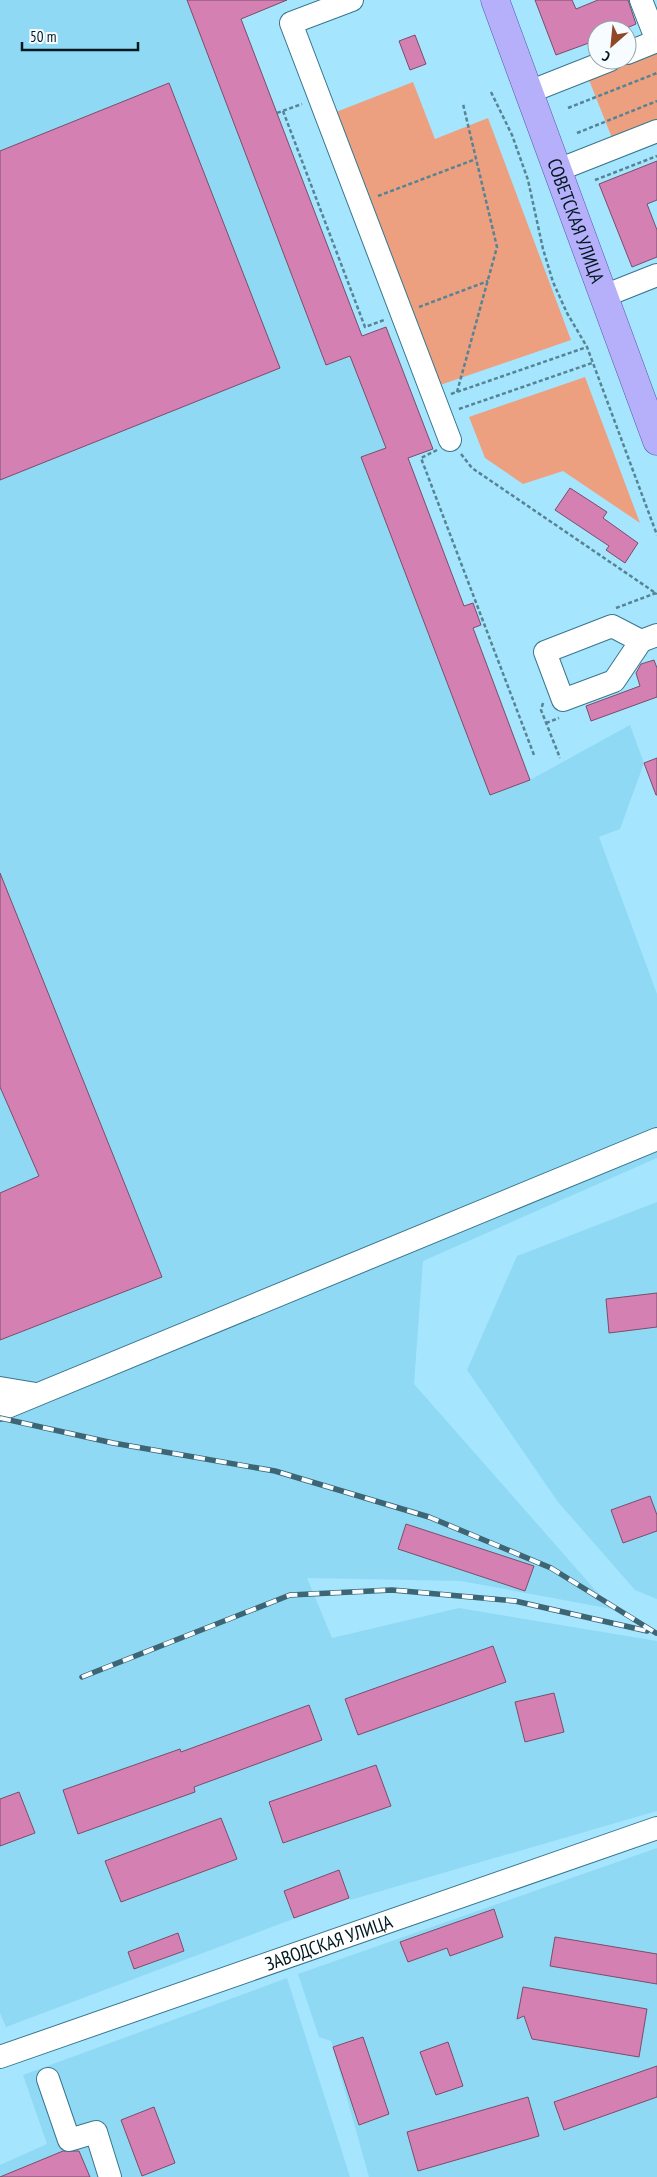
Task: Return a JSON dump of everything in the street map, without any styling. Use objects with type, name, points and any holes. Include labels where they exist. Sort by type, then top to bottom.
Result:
[{"type":"main road","name":"СОВЕТСКАЯ УЛИЦА","points":[[495,0],[657,441]]},
{"type":"street","points":[[352,0],[291,23],[450,440]]},
{"type":"street","points":[[637,49],[657,41],[641,0]]},
{"type":"street","points":[[529,92],[587,69]]},
{"type":"street","points":[[558,170],[657,131]]},
{"type":"street","points":[[604,296],[657,275]]},
{"type":"street","points":[[0,1410],[657,1139]]},
{"type":"street","points":[[0,1388],[36,1394]]},
{"type":"street","name":"ЗАВОДСКАЯ УЛИЦА","points":[[0,2057],[657,1828]]},
{"type":"street","points":[[48,2079],[69,2140],[96,2132],[110,2177]]},
{"type":"path","points":[[568,108],[657,73]]},
{"type":"path","points":[[491,92],[512,135],[528,180],[543,249],[553,282],[567,313],[587,347],[657,535]]},
{"type":"path","points":[[277,113],[319,97]]},
{"type":"path","points":[[577,132],[657,101]]},
{"type":"path","points":[[458,392],[497,247],[463,104]]},
{"type":"path","points":[[283,111],[365,327],[488,281]]},
{"type":"path","points":[[595,180],[657,156]]},
{"type":"path","points":[[360,203],[476,159]]},
{"type":"path","points":[[438,408],[458,392],[587,347]]},
{"type":"path","points":[[438,408],[592,363]]},
{"type":"path","points":[[534,755],[421,458],[434,452],[450,440],[472,468],[657,593]]},
{"type":"path","points":[[615,608],[657,593]]},
{"type":"path","points":[[544,699],[541,710],[560,758]]},
{"type":"shaded area","points":[[0,0],[187,0],[367,350],[402,442],[361,458],[490,795],[530,780],[630,725],[644,763],[620,829],[599,837],[657,994],[657,1158],[423,1261],[414,1384],[612,1609],[461,1581],[307,1578],[332,1638],[459,1608],[657,1641],[657,1811],[350,1900],[349,1898],[6,2027],[0,2013]]},
{"type":"shaded area","points":[[657,51],[657,123],[612,138],[589,80],[592,76],[608,70],[637,70],[637,59]]},
{"type":"shaded area","points":[[413,82],[435,139],[488,118],[571,340],[440,385],[336,112]]},
{"type":"shaded area","points":[[585,377],[640,523],[563,471],[523,484],[485,458],[469,417]]},
{"type":"shaded area","points":[[657,1202],[657,1599],[635,1590],[558,1502],[467,1370],[517,1256]]},
{"type":"shaded area","points":[[657,1848],[657,2177],[369,2177],[331,2041],[319,2037],[298,1974]]},
{"type":"shaded area","points":[[287,1978],[350,2177],[0,2177],[0,2165],[47,2144],[23,2075]]},
{"type":"building","points":[[187,0],[287,0],[241,19],[362,336],[386,327],[433,449],[408,458],[464,606],[473,603],[481,625],[473,628],[530,780],[490,795],[361,457],[386,448],[350,356],[326,365]]},
{"type":"building","points":[[535,0],[572,0],[576,9],[598,0],[628,0],[635,20],[587,20],[587,44],[556,55]]},
{"type":"building","points":[[415,35],[426,64],[410,70],[399,41]]},
{"type":"building","points":[[169,83],[280,368],[0,480],[0,151]]},
{"type":"building","points":[[657,161],[657,200],[647,204],[657,230],[657,257],[632,267],[599,184]]},
{"type":"building","points":[[570,488],[607,512],[603,518],[638,543],[625,563],[606,550],[609,546],[555,510]]},
{"type":"building","points":[[654,660],[657,668],[657,697],[591,721],[586,706],[640,686],[636,673],[641,664]]},
{"type":"building","points":[[657,758],[657,795],[656,795],[644,763]]},
{"type":"building","points":[[0,873],[162,1277],[0,1340],[0,1193],[39,1176],[0,1087]]},
{"type":"building","points":[[657,1293],[657,1327],[609,1333],[606,1299]]},
{"type":"building","points":[[650,1496],[657,1515],[657,1531],[623,1543],[611,1510]]},
{"type":"building","points":[[406,1524],[534,1566],[525,1591],[398,1549]]},
{"type":"building","points":[[493,1646],[506,1682],[358,1735],[345,1699]]},
{"type":"building","points":[[554,1693],[564,1732],[525,1742],[515,1702]]},
{"type":"building","points":[[309,1705],[322,1740],[194,1787],[195,1792],[78,1834],[63,1790],[180,1749],[181,1752]]},
{"type":"building","points":[[376,1765],[391,1806],[283,1843],[269,1802]]},
{"type":"building","points":[[19,1792],[35,1833],[0,1846],[0,1799]]},
{"type":"building","points":[[221,1818],[237,1859],[121,1902],[105,1861]]},
{"type":"building","points":[[339,1870],[349,1898],[294,1918],[284,1891]]},
{"type":"building","points":[[494,1909],[503,1937],[450,1956],[447,1948],[408,1962],[400,1942]]},
{"type":"building","points":[[178,1933],[184,1951],[134,1969],[128,1952]]},
{"type":"building","points":[[555,1937],[657,1954],[657,1984],[550,1966]]},
{"type":"building","points":[[523,1987],[647,2009],[639,2057],[532,2039],[524,2016],[517,2019]]},
{"type":"building","points":[[363,2037],[389,2114],[359,2125],[333,2047]]},
{"type":"building","points":[[448,2042],[463,2086],[436,2095],[420,2052]]},
{"type":"building","points":[[657,2066],[657,2097],[564,2130],[554,2102]]},
{"type":"building","points":[[528,2097],[539,2136],[418,2171],[407,2132]]},
{"type":"building","points":[[154,2107],[175,2163],[142,2176],[121,2120]]},
{"type":"building","points":[[63,2151],[79,2151],[90,2177],[0,2177]]},
{"type":"railway","points":[[0,1418],[113,1443],[275,1471],[429,1517],[551,1568],[656,1633]]},
{"type":"railway","points":[[82,1677],[290,1595],[392,1590],[515,1601],[647,1631]]}]
